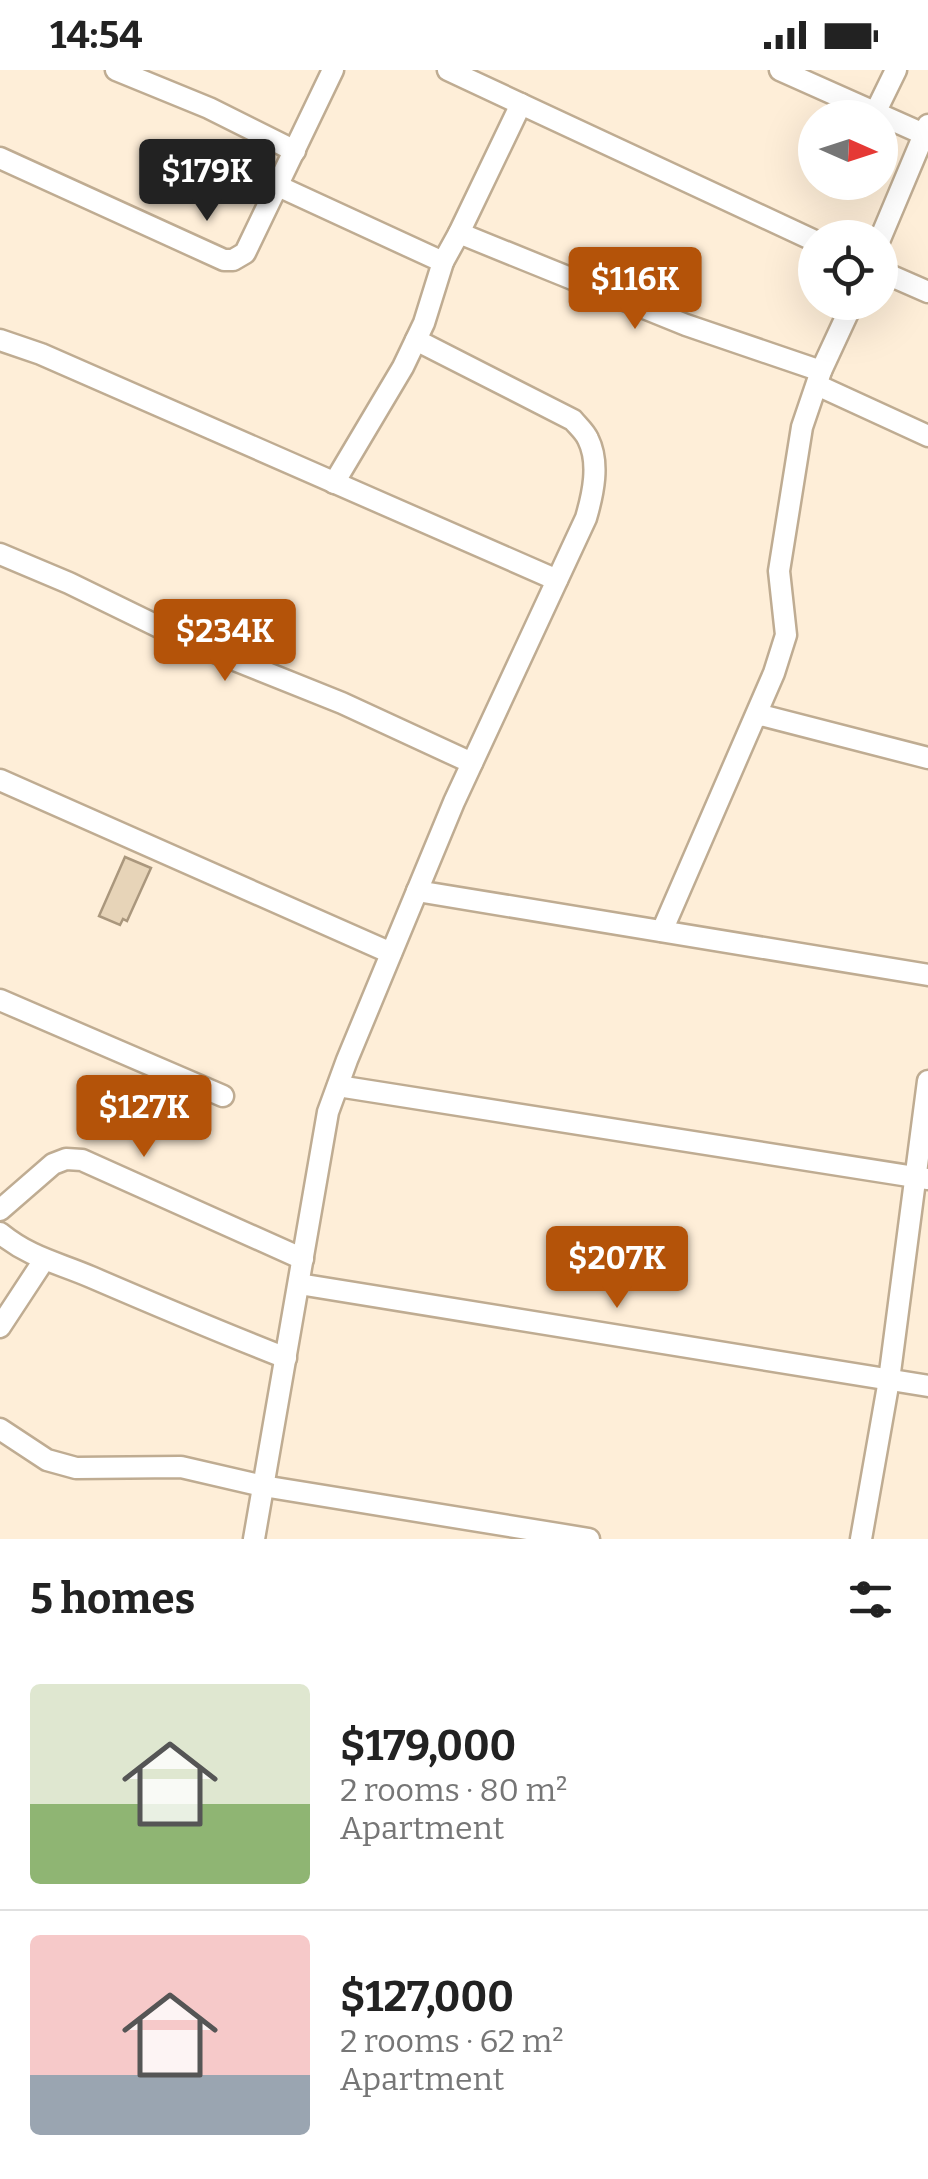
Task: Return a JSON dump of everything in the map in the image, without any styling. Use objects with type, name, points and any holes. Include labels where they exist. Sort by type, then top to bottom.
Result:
[{"type":"street","points":[[116,70],[209,108],[295,151]]},
{"type":"street","points":[[0,158],[224,260],[233,260],[245,253],[333,70]]},
{"type":"street","points":[[448,70],[798,233]]},
{"type":"street","points":[[780,70],[848,100]]},
{"type":"street","points":[[881,100],[896,70]]},
{"type":"street","points":[[334,482],[403,367],[424,324],[443,262],[520,104]]},
{"type":"street","points":[[889,220],[926,132],[898,121]]},
{"type":"street","points":[[278,186],[443,262]]},
{"type":"street","points":[[459,233],[819,378],[928,436]]},
{"type":"street","points":[[898,279],[928,292]]},
{"type":"street","points":[[662,932],[757,714],[786,635],[779,571],[802,427],[844,320]]},
{"type":"street","points":[[0,340],[41,354],[558,580]]},
{"type":"street","points":[[254,1539],[328,1112],[417,891],[586,518],[592,495],[594,457],[587,436],[572,420],[416,340]]},
{"type":"street","points":[[0,554],[192,643],[342,704],[472,763]]},
{"type":"street","points":[[757,714],[928,758]]},
{"type":"street","points":[[0,780],[392,952]]},
{"type":"street","points":[[417,891],[928,975]]},
{"type":"street","points":[[0,1000],[223,1096]]},
{"type":"street","points":[[861,1539],[921,1178],[928,1081]]},
{"type":"street","points":[[338,1086],[921,1178]]},
{"type":"street","points":[[0,1210],[53,1164],[66,1159],[82,1160],[303,1259]]},
{"type":"street","points":[[0,1233],[44,1260],[286,1358]]},
{"type":"street","points":[[0,1327],[44,1260]]},
{"type":"street","points":[[299,1284],[928,1386]]},
{"type":"street","points":[[0,1429],[47,1460],[76,1468],[182,1467],[264,1486],[589,1539]]},
{"type":"building","points":[[125,857],[151,868],[127,921],[123,919],[120,925],[99,916]]}]
